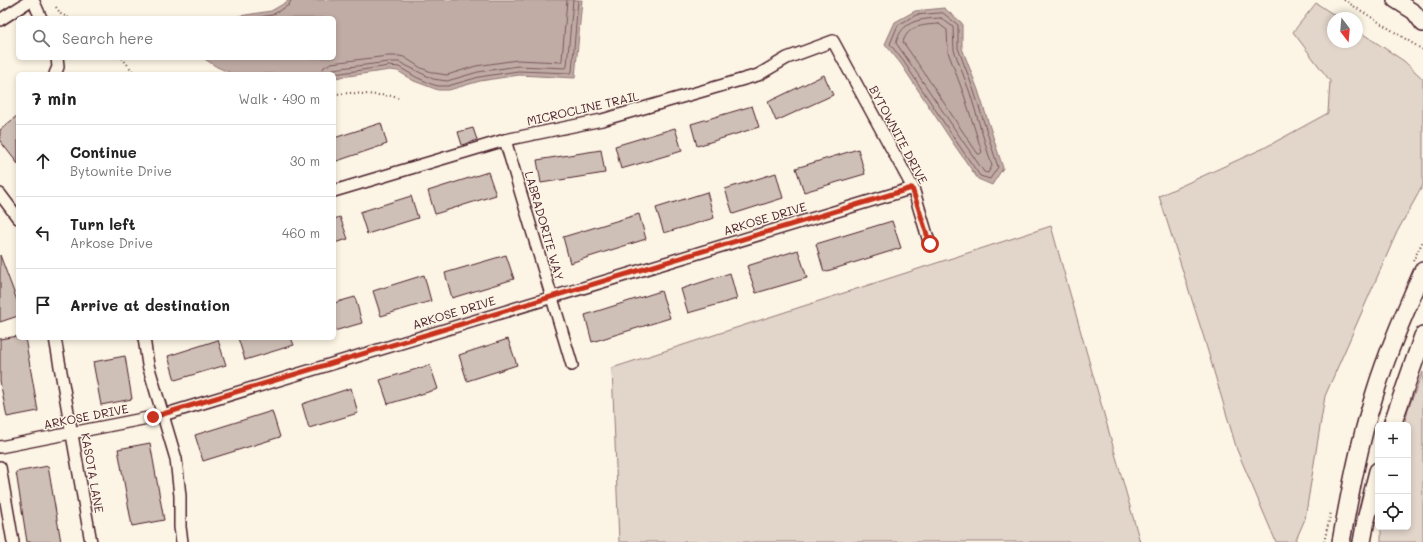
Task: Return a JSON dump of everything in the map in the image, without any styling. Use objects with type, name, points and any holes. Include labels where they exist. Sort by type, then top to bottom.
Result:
[{"type":"main road","points":[[1395,0],[1419,12],[1423,24]]},
{"type":"main road","points":[[1341,542],[1354,469],[1374,396],[1401,322],[1423,271]]},
{"type":"main road","points":[[1393,422],[1423,336]]},
{"type":"main road","points":[[1362,542],[1375,483]]},
{"type":"street","points":[[0,20],[32,0],[40,16]]},
{"type":"street","name":"MICROCLINE TRAIL","points":[[336,190],[505,140],[602,120],[758,75],[787,58],[833,41]]},
{"type":"street","name":"BYTOWNITE DRIVE","points":[[833,41],[912,188],[930,244]]},
{"type":"street","points":[[56,72],[58,66],[57,60]]},
{"type":"street","name":"LABRADORITE WAY","points":[[505,140],[572,365]]},
{"type":"street","name":"ARKOSE DRIVE","points":[[0,447],[163,415],[912,188]]},
{"type":"street","points":[[0,194],[16,215]]},
{"type":"street","name":"KASOTA LANE","points":[[55,340],[91,542]]},
{"type":"street","points":[[144,340],[148,365],[176,459],[180,496],[180,527],[182,542]]},
{"type":"street","points":[[0,467],[12,542]]},
{"type":"path","points":[[1344,0],[1423,50]]},
{"type":"path","points":[[56,7],[66,16]]},
{"type":"path","points":[[124,60],[133,72]]},
{"type":"path","points":[[336,94],[350,92],[394,96],[398,98]]},
{"type":"shaded area","points":[[1316,3],[1330,12],[1327,12],[1327,48],[1363,48],[1363,34],[1404,61],[1423,79],[1423,185],[1397,232],[1325,396],[1305,519],[1295,542],[1276,542],[1237,450],[1204,338],[1159,196],[1264,148],[1328,113],[1330,81],[1293,32]]},
{"type":"shaded area","points":[[1051,226],[1140,542],[619,542],[612,368]]},
{"type":"shaded area","points":[[1423,372],[1423,542],[1381,542],[1381,530],[1411,530],[1411,422],[1405,422],[1408,409]]},
{"type":"water","points":[[290,0],[582,0],[575,78],[519,75],[480,81],[449,90],[438,90],[414,81],[398,71],[390,70],[336,78],[336,72],[228,72],[206,60],[336,60],[336,16],[240,16],[271,11]]},
{"type":"water","points":[[944,8],[962,23],[962,48],[978,90],[1003,168],[992,185],[978,179],[901,64],[885,44],[895,22],[915,11]]},
{"type":"building","points":[[824,75],[833,95],[776,121],[768,102]]},
{"type":"building","points":[[752,106],[759,127],[697,146],[691,124]]},
{"type":"building","points":[[16,117],[16,161],[0,141],[0,130]]},
{"type":"building","points":[[381,123],[387,144],[336,161],[336,137]]},
{"type":"building","points":[[473,128],[477,140],[462,145],[458,132]]},
{"type":"building","points":[[675,128],[682,151],[621,169],[615,146]]},
{"type":"building","points":[[858,149],[865,174],[804,192],[796,168]]},
{"type":"building","points":[[601,150],[605,173],[541,183],[537,160]]},
{"type":"building","points":[[488,172],[496,195],[435,214],[428,191]]},
{"type":"building","points":[[776,173],[783,198],[733,214],[725,189]]},
{"type":"building","points":[[707,192],[714,218],[664,233],[656,208]]},
{"type":"building","points":[[411,196],[418,218],[367,234],[360,212]]},
{"type":"building","points":[[639,214],[646,239],[570,263],[563,237]]},
{"type":"building","points":[[340,217],[348,239],[336,242],[336,218]]},
{"type":"building","points":[[892,221],[901,248],[824,272],[816,244]]},
{"type":"building","points":[[798,250],[807,278],[756,293],[747,266]]},
{"type":"building","points":[[0,255],[16,298],[16,317],[0,322]]},
{"type":"building","points":[[506,255],[514,279],[452,298],[445,273]]},
{"type":"building","points":[[730,273],[737,299],[688,313],[681,289]]},
{"type":"building","points":[[424,275],[431,301],[381,316],[373,291]]},
{"type":"building","points":[[661,291],[670,318],[592,342],[585,315]]},
{"type":"building","points":[[355,297],[362,323],[336,330],[336,302]]},
{"type":"building","points":[[16,336],[16,340],[25,340],[38,411],[7,417],[0,381],[0,339]]},
{"type":"building","points":[[508,339],[517,365],[467,381],[459,355]]},
{"type":"building","points":[[218,340],[226,365],[175,380],[168,356]]},
{"type":"building","points":[[239,340],[292,340],[294,345],[245,360]]},
{"type":"building","points":[[125,356],[132,399],[101,405],[93,362]]},
{"type":"building","points":[[430,365],[438,389],[388,404],[380,380]]},
{"type":"building","points":[[351,388],[358,413],[309,428],[302,404]]},
{"type":"building","points":[[272,411],[280,437],[203,461],[195,435]]},
{"type":"building","points":[[150,443],[164,520],[132,526],[118,449]]},
{"type":"building","points":[[48,466],[61,542],[27,542],[16,472]]},
{"type":"route","points":[[153,417],[912,188],[930,244]]}]
